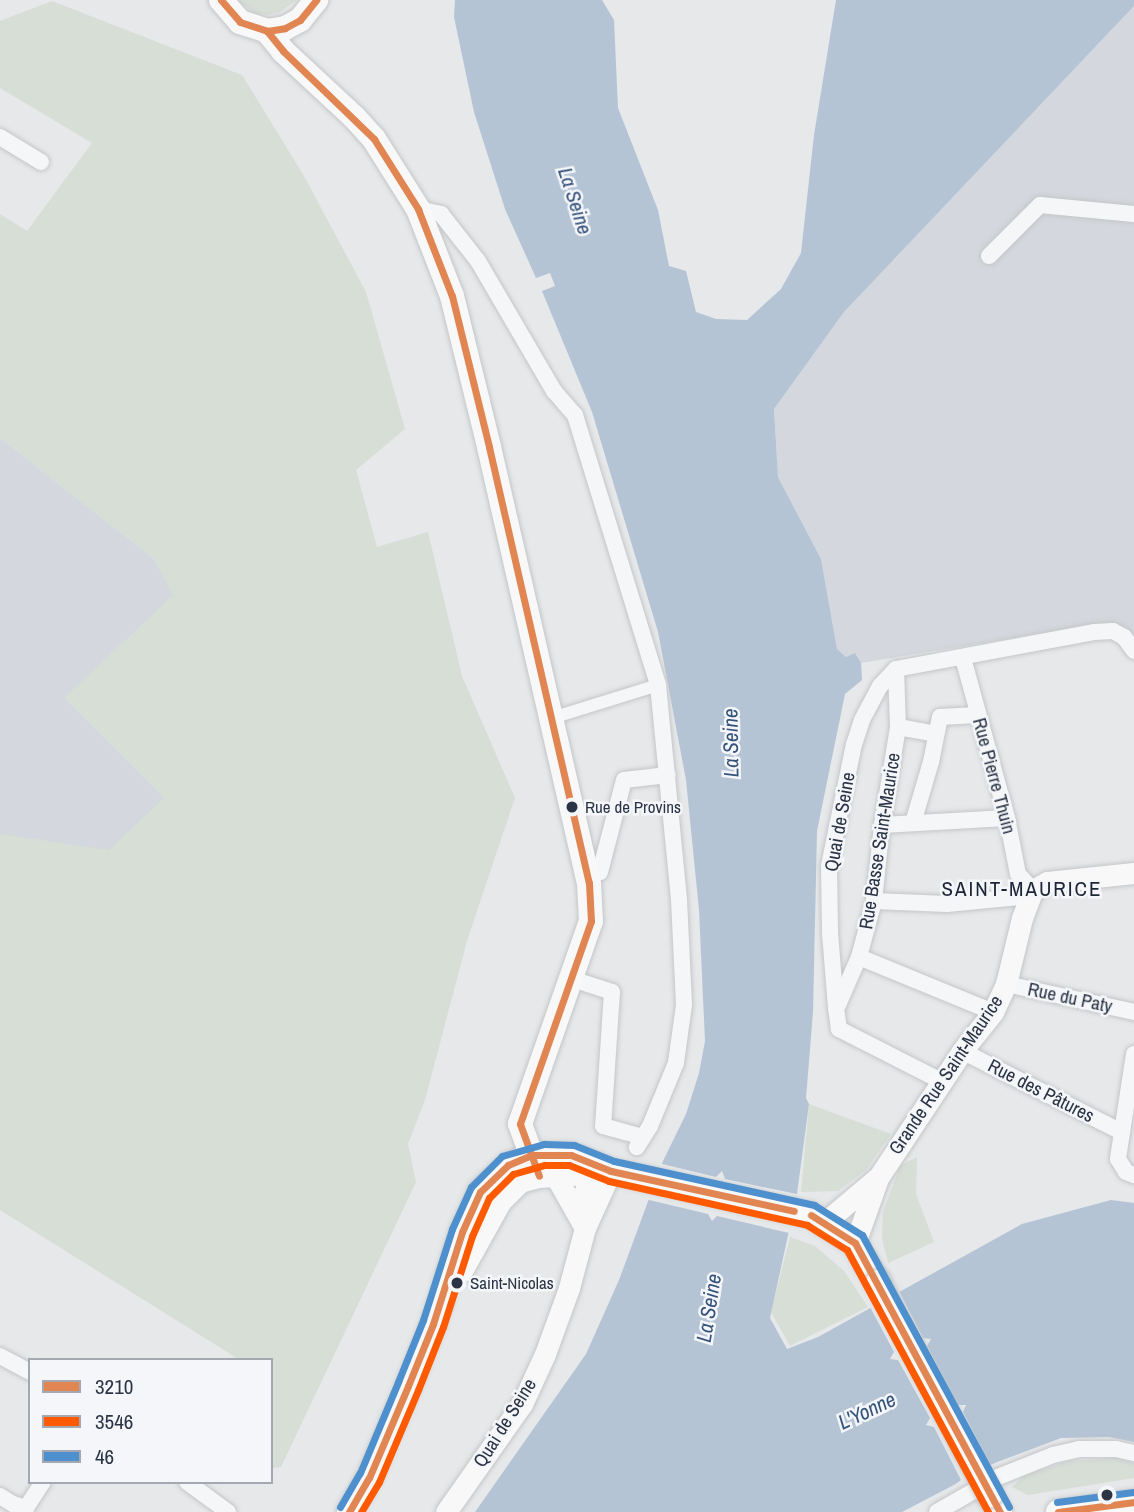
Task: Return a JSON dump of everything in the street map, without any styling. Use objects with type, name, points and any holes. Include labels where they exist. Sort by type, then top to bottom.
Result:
[{"type":"main road","points":[[221,0],[240,22],[267,31],[285,28],[300,20],[316,0]]},
{"type":"main road","points":[[300,20],[298,45],[307,73]]},
{"type":"main road","points":[[267,31],[283,51],[374,139],[418,209],[452,296],[587,875],[591,921],[520,1124],[542,1169],[582,1221]]},
{"type":"main road","points":[[1031,893],[1047,881],[1134,873]]},
{"type":"main road","name":"Grande Rue Saint-Maurice","points":[[877,1178],[941,1081],[993,1012],[1006,984],[1021,918],[1031,893]]},
{"type":"main road","points":[[349,1512],[369,1478],[433,1324],[462,1232],[480,1192],[502,1170],[542,1169],[571,1155],[598,1169],[794,1211],[825,1222],[855,1243],[995,1503]]},
{"type":"main road","name":"Quai de Seine","points":[[446,1512],[522,1404],[545,1354],[569,1288],[582,1221],[598,1169]]},
{"type":"main road","points":[[825,1222],[877,1178]]},
{"type":"main road","points":[[855,1243],[877,1178]]},
{"type":"main road","points":[[1066,1511],[1134,1502]]},
{"type":"street","points":[[0,137],[41,162]]},
{"type":"street","points":[[989,256],[1040,205],[1134,214]]},
{"type":"street","points":[[418,209],[441,214],[478,261],[554,391],[576,415],[658,685],[668,775],[684,1005],[676,1063],[640,1142],[603,1126],[612,992],[572,979]]},
{"type":"street","points":[[896,669],[1094,632],[1113,631],[1124,637],[1134,651]]},
{"type":"street","name":"Rue Pierre Thuin","points":[[963,658],[1007,818],[1018,874],[1031,893]]},
{"type":"street","name":"Rue Basse Saint-Maurice","points":[[836,1009],[859,957],[874,901],[882,825],[898,727],[896,669]]},
{"type":"street","name":"Quai de Seine","points":[[896,669],[880,686],[862,720],[854,744],[829,866],[830,933],[836,1009],[839,1029],[941,1081]]},
{"type":"street","points":[[552,718],[658,685]]},
{"type":"street","points":[[913,823],[940,717],[978,715]]},
{"type":"street","points":[[898,727],[936,734]]},
{"type":"street","points":[[587,875],[600,872],[624,780],[668,775]]},
{"type":"street","points":[[882,825],[1007,818]]},
{"type":"street","points":[[874,901],[947,904],[1031,893]]},
{"type":"street","points":[[859,957],[993,1012]]},
{"type":"street","name":"Rue du Paty","points":[[1006,984],[1134,1012]]},
{"type":"street","name":"Rue des Pâtures","points":[[962,1051],[1120,1131]]},
{"type":"street","points":[[1134,1054],[1120,1131],[1118,1159],[1126,1172],[1134,1175]]},
{"type":"street","points":[[2,1357],[28,1371]]},
{"type":"street","points":[[937,1512],[998,1477],[1053,1455],[1079,1449],[1116,1449],[1134,1454]]},
{"type":"street","points":[[0,1496],[26,1508],[42,1484]]},
{"type":"street","points":[[190,1484],[228,1512]]},
{"type":"shaded area","points":[[237,0],[297,0],[280,12],[267,15],[254,13]]},
{"type":"shaded area","points":[[52,1],[242,75],[304,176],[366,292],[405,429],[356,470],[377,547],[428,532],[462,676],[515,798],[467,941],[425,1100],[408,1144],[416,1182],[281,1467],[273,1468],[273,1358],[237,1358],[0,1210],[0,834],[109,850],[164,798],[64,698],[173,595],[154,559],[0,438],[0,214],[27,231],[92,143],[0,88],[0,21]]},
{"type":"shaded area","points":[[1134,6],[1134,635],[1125,627],[1110,622],[861,663],[855,654],[846,657],[837,649],[821,559],[778,477],[774,409],[844,312]]},
{"type":"shaded area","points":[[0,438],[154,559],[173,593],[217,742],[165,798],[0,954]]},
{"type":"shaded area","points":[[809,1104],[891,1134],[866,1170],[838,1191],[801,1192]]},
{"type":"shaded area","points":[[917,1157],[916,1194],[934,1242],[888,1263],[882,1238],[883,1212],[900,1166]]},
{"type":"shaded area","points":[[790,1237],[815,1246],[844,1271],[868,1307],[790,1346],[771,1312]]},
{"type":"shaded area","points":[[1116,1458],[1134,1463],[1134,1478],[1028,1495],[1012,1487],[1025,1475],[1069,1461]]},
{"type":"water","points":[[455,0],[602,0],[614,20],[618,108],[658,210],[669,266],[686,271],[696,312],[716,319],[747,320],[781,289],[801,253],[814,135],[836,0],[1134,0],[1134,6],[844,312],[774,409],[778,477],[821,559],[837,649],[846,657],[855,653],[861,663],[862,680],[845,694],[817,831],[813,1012],[806,1098],[809,1104],[797,1194],[770,1318],[787,1349],[818,1337],[1022,1224],[1111,1200],[1134,1203],[1134,1442],[1109,1437],[1061,1438],[1000,1461],[902,1512],[475,1512],[586,1354],[619,1280],[663,1161],[686,1114],[699,1073],[705,1041],[699,910],[686,780],[658,632],[592,412],[542,291],[555,286],[550,273],[536,278],[505,209],[474,112],[454,17]]},
{"type":"pier","points":[[658,1163],[716,1177],[722,1171],[725,1179],[797,1194],[789,1233],[717,1216],[712,1221],[708,1214],[645,1199]]},
{"type":"pier","points":[[898,1289],[923,1338],[931,1339],[927,1346],[958,1405],[966,1405],[963,1412],[990,1465],[1000,1461],[1001,1464],[955,1489],[953,1486],[961,1480],[934,1427],[926,1425],[930,1418],[898,1360],[890,1359],[894,1352],[869,1305]]},
{"type":"transit line","name":"3210","points":[[221,0],[240,22],[267,31],[285,28],[300,20],[316,0]]},
{"type":"transit line","name":"3210","points":[[267,31],[283,51],[374,139],[418,209],[452,296],[489,447],[589,883],[591,921],[520,1124],[539,1176]]},
{"type":"transit line","name":"46","points":[[340,1507],[360,1473],[398,1382],[423,1320],[452,1229],[471,1187],[502,1156],[544,1144],[574,1145],[614,1161],[814,1205],[862,1235],[1009,1507]]},
{"type":"transit line","name":"3210","points":[[349,1512],[369,1478],[408,1386],[433,1324],[462,1232],[480,1192],[508,1165],[531,1155],[571,1155],[611,1171],[794,1211]]},
{"type":"transit line","name":"3546","points":[[361,1512],[379,1482],[418,1390],[443,1327],[472,1236],[489,1198],[513,1174],[545,1165],[569,1165],[609,1181],[807,1225],[847,1250],[988,1512]]},
{"type":"transit line","name":"3210","points":[[811,1215],[855,1243],[1000,1512]]},
{"type":"transit line","name":"46","points":[[1057,1502],[1133,1492]]},
{"type":"transit line","name":"3210","points":[[1058,1512],[1134,1502]]},
{"type":"place","name":"Rue de Provins","points":[[572,807]]},
{"type":"place","name":"Saint-Nicolas","points":[[457,1283]]},
{"type":"district","name":"SAINT-MAURICE","points":[[1022,889]]},
{"type":"water label","name":"La Seine","points":[[575,201]]},
{"type":"water label","name":"La Seine","points":[[731,743]]},
{"type":"water label","name":"La Seine","points":[[709,1308]]},
{"type":"water label","name":"L'Yonne","points":[[867,1411]]}]
